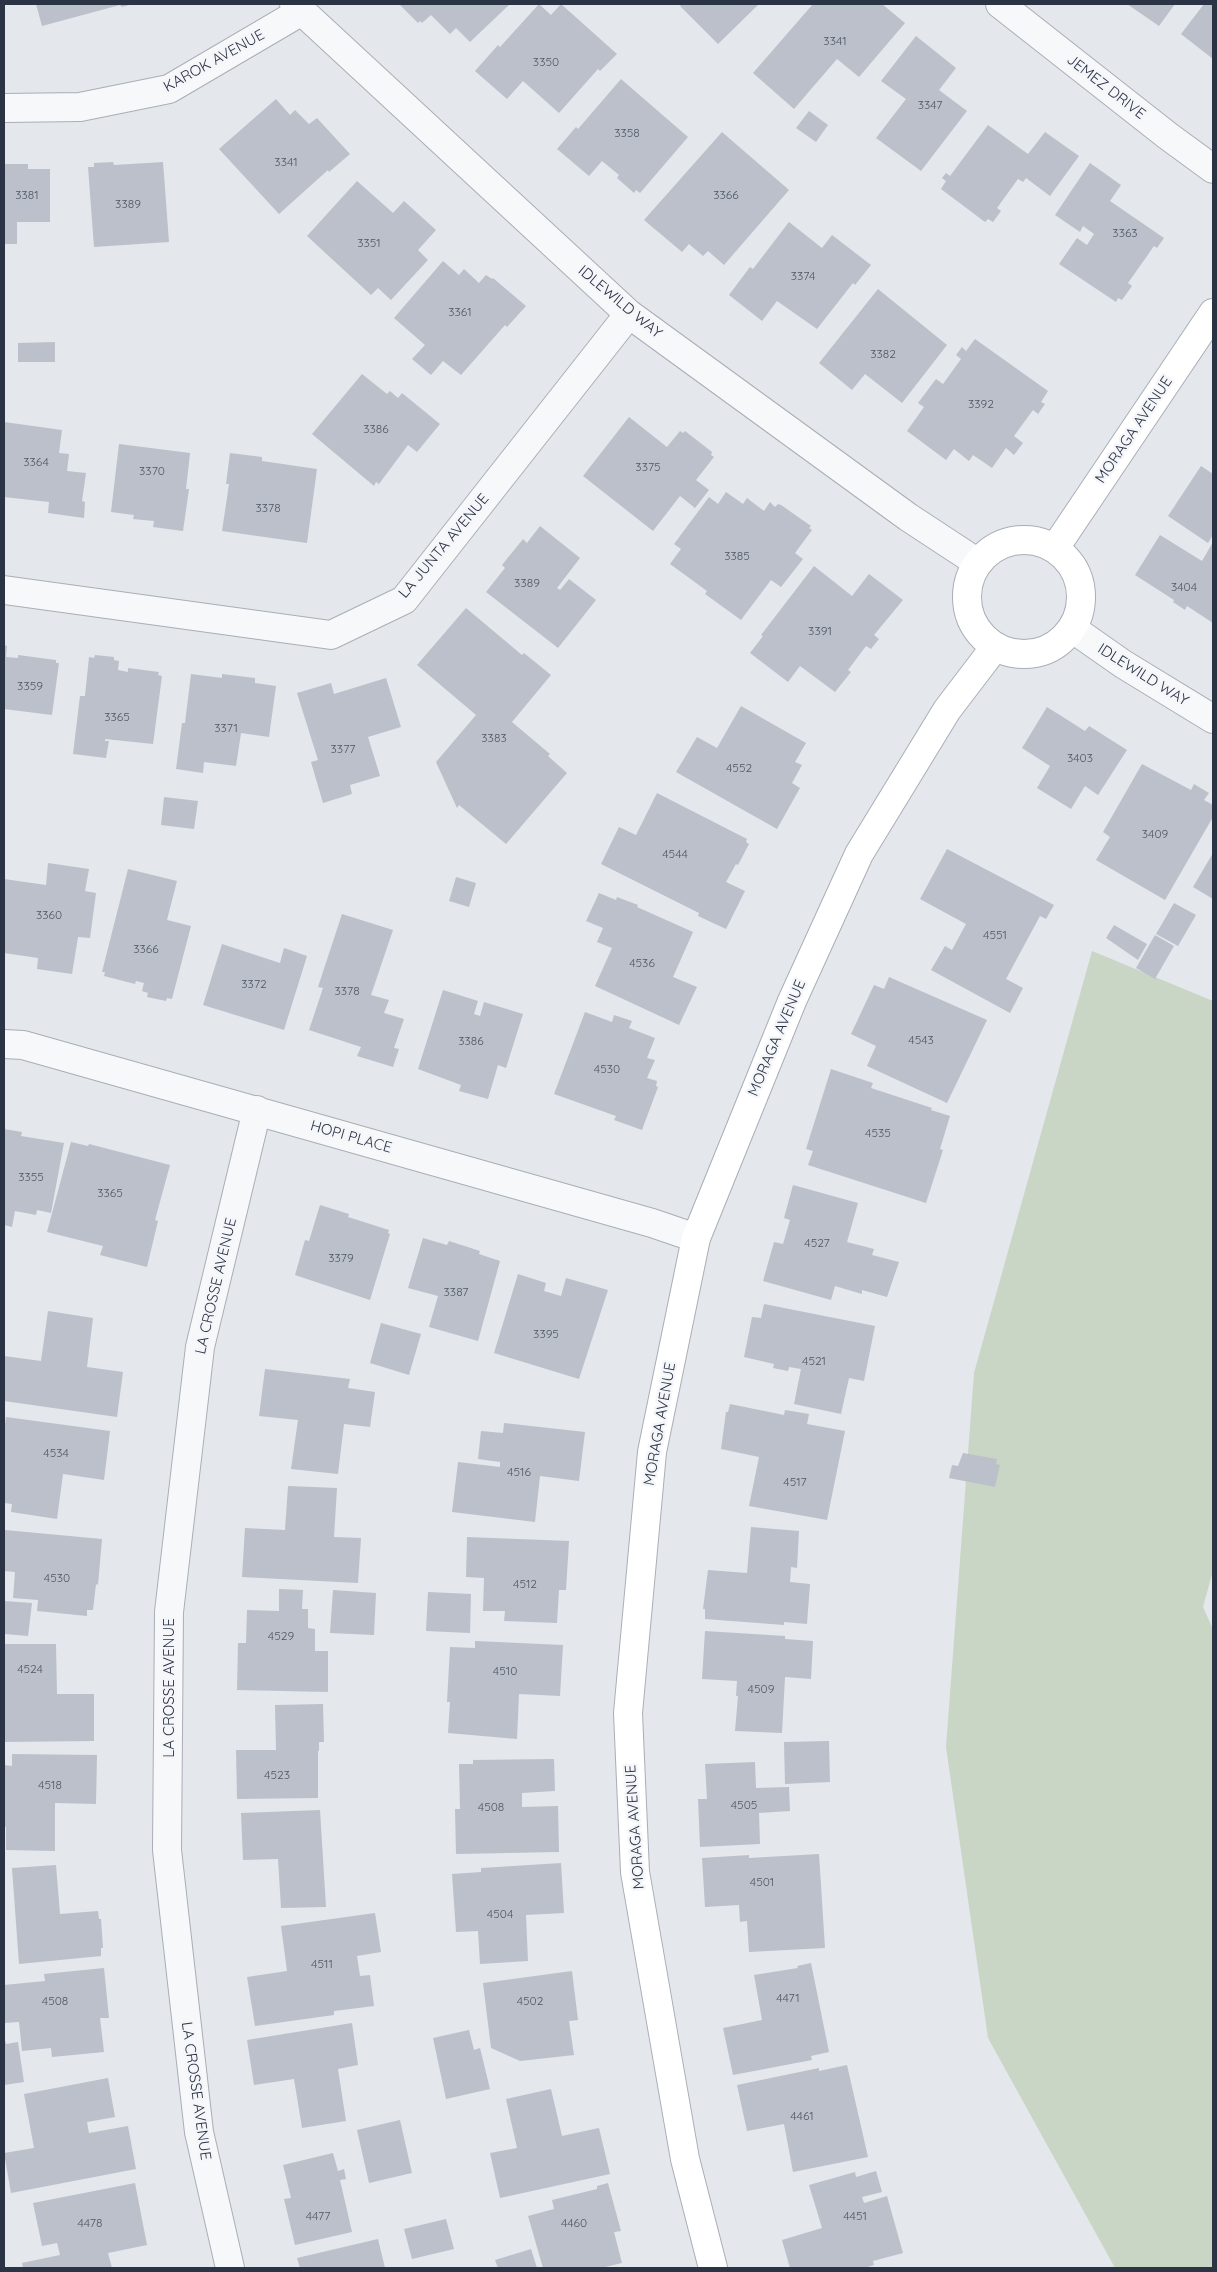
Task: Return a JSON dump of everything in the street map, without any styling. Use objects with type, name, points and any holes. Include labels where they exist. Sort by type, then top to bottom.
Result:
[{"type":"main road","name":"MORAGA AVENUE","points":[[1055,548],[1213,313]]},
{"type":"main road","points":[[1022,539],[1040,541],[1055,548],[1069,560],[1078,576],[1083,594],[1080,612],[1073,629],[1061,642],[1046,650],[1028,654],[1011,653],[995,647],[980,635],[970,618],[966,599],[969,580],[978,563],[990,551],[1005,543],[1022,539]]},
{"type":"main road","name":"MORAGA AVENUE","points":[[713,2268],[685,2159],[635,1872],[628,1713],[652,1452],[696,1238],[792,1001],[859,854],[947,710],[995,647]]},
{"type":"street","name":"JEMEZ DRIVE","points":[[1000,4],[1213,169]]},
{"type":"street","name":"KAROK AVENUE","points":[[4,108],[80,107],[169,89],[298,8]]},
{"type":"street","name":"IDLEWILD WAY","points":[[298,8],[630,314],[908,517],[978,563]]},
{"type":"street","name":"LA JUNTA AVENUE","points":[[4,590],[331,635],[404,600],[630,314]]},
{"type":"street","name":"IDLEWILD WAY","points":[[1073,629],[1124,664],[1213,719]]},
{"type":"street","name":"HOPI PLACE","points":[[4,1044],[23,1045],[257,1110],[652,1223],[696,1238]]},
{"type":"street","name":"LA CROSSE AVENUE","points":[[230,2268],[199,2132],[167,1850],[169,1612],[200,1347],[257,1110]]},
{"type":"green space","points":[[1092,951],[1213,1001],[1213,1571],[1203,1607],[1213,1629],[1213,2268],[1115,2268],[988,2038],[946,1747],[974,1373]]},
{"type":"building","points":[[36,4],[133,4],[122,7],[120,5],[42,26]]},
{"type":"building","points":[[399,4],[510,4],[470,42],[456,28],[450,34],[431,15],[422,23],[420,21],[418,23]]},
{"type":"building","points":[[539,4],[551,15],[561,4],[617,54],[600,71],[598,69],[559,113],[523,81],[507,99],[475,71],[498,45],[500,47]]},
{"type":"building","points":[[682,4],[759,4],[718,44],[680,6]]},
{"type":"building","points":[[813,4],[882,4],[905,23],[859,77],[837,59],[794,109],[753,73]]},
{"type":"building","points":[[1127,4],[1175,4],[1159,26]]},
{"type":"building","points":[[1204,4],[1213,4],[1213,59],[1181,34]]},
{"type":"building","points":[[916,36],[956,68],[939,90],[967,111],[921,171],[876,138],[906,99],[881,81]]},
{"type":"building","points":[[621,79],[688,137],[640,193],[636,190],[634,193],[617,178],[619,175],[602,161],[589,176],[557,149],[576,127],[578,129]]},
{"type":"building","points":[[276,99],[290,115],[295,110],[309,124],[317,118],[350,154],[329,172],[328,170],[279,214],[219,149]]},
{"type":"building","points":[[809,111],[828,125],[816,142],[796,128]]},
{"type":"building","points":[[988,125],[1028,154],[1045,132],[1079,156],[1050,196],[1026,178],[1023,182],[1018,179],[997,208],[1001,211],[993,222],[988,219],[985,222],[941,189],[946,181],[942,178],[946,173],[950,176]]},
{"type":"building","points":[[722,132],[789,190],[724,265],[708,251],[703,256],[689,244],[682,252],[644,220]]},
{"type":"building","points":[[113,162],[114,165],[163,162],[169,242],[94,247],[88,167],[94,167],[94,163]]},
{"type":"building","points":[[1090,163],[1121,185],[1110,201],[1164,238],[1157,248],[1154,246],[1128,283],[1132,286],[1122,300],[1118,298],[1116,302],[1059,264],[1077,238],[1087,245],[1094,234],[1083,226],[1080,232],[1055,215]]},
{"type":"building","points":[[4,164],[28,164],[28,169],[50,169],[50,222],[17,222],[17,244],[4,244]]},
{"type":"building","points":[[357,181],[393,213],[404,201],[436,230],[418,250],[428,260],[391,300],[378,288],[371,295],[307,236]]},
{"type":"building","points":[[789,222],[822,248],[832,235],[871,265],[855,285],[853,283],[817,329],[777,301],[762,321],[729,295],[750,267],[753,269]]},
{"type":"building","points":[[443,261],[459,275],[464,269],[479,283],[486,275],[493,278],[526,306],[507,327],[505,325],[461,375],[443,361],[431,375],[412,359],[425,345],[394,318]]},
{"type":"building","points":[[878,289],[947,345],[902,403],[865,374],[852,390],[819,363]]},
{"type":"building","points":[[975,339],[1048,391],[1041,402],[1045,404],[1038,414],[1033,410],[1014,436],[1023,443],[1014,455],[1006,448],[992,468],[973,455],[969,461],[954,449],[946,460],[907,431],[924,407],[918,403],[936,379],[943,384],[961,359],[956,355],[962,347],[966,351]]},
{"type":"building","points":[[55,342],[55,362],[18,362],[18,343]]},
{"type":"building","points":[[362,374],[387,394],[390,391],[398,398],[402,393],[440,424],[417,452],[408,445],[379,484],[376,482],[374,486],[312,434]]},
{"type":"building","points":[[629,417],[667,447],[680,431],[683,433],[685,431],[712,452],[711,455],[714,457],[696,480],[709,490],[695,508],[680,496],[653,531],[583,476]]},
{"type":"building","points":[[4,422],[62,430],[59,453],[69,454],[67,471],[86,473],[82,501],[85,502],[84,518],[48,513],[49,502],[4,497]]},
{"type":"building","points":[[119,444],[190,453],[186,489],[189,489],[183,531],[153,527],[154,521],[133,519],[134,515],[111,512]]},
{"type":"building","points":[[230,453],[262,457],[262,461],[317,469],[307,543],[222,531],[229,484],[226,484]]},
{"type":"building","points":[[1201,466],[1213,474],[1213,535],[1208,543],[1168,516]]},
{"type":"building","points":[[726,492],[743,504],[747,498],[764,511],[770,502],[775,507],[778,504],[781,505],[811,526],[809,528],[812,530],[795,553],[803,559],[781,587],[771,580],[741,620],[705,594],[707,591],[670,564],[681,549],[674,544],[709,497],[718,504]]},
{"type":"building","points":[[540,526],[580,558],[557,588],[560,590],[569,579],[596,600],[558,648],[486,592],[505,568],[502,565],[523,539],[527,543]]},
{"type":"building","points":[[1160,535],[1202,561],[1213,542],[1213,623],[1187,606],[1185,610],[1173,602],[1174,600],[1135,575]]},
{"type":"building","points":[[814,566],[852,596],[869,574],[903,600],[874,635],[879,639],[871,649],[866,646],[848,670],[851,672],[835,692],[800,666],[788,682],[750,653],[763,636],[761,635]]},
{"type":"building","points":[[466,608],[522,655],[524,653],[551,675],[512,722],[550,754],[548,756],[567,773],[506,844],[459,805],[457,808],[436,762],[476,715],[417,665]]},
{"type":"building","points":[[4,645],[7,646],[6,657],[18,658],[18,655],[56,660],[56,663],[59,663],[52,715],[4,709]]},
{"type":"building","points":[[95,655],[114,657],[114,660],[119,661],[118,670],[128,672],[128,668],[159,672],[158,675],[162,676],[153,744],[105,739],[105,741],[109,741],[106,758],[73,754],[80,696],[85,696],[89,657],[94,658]]},
{"type":"building","points":[[191,674],[222,678],[222,674],[255,678],[255,683],[276,686],[269,737],[241,733],[236,766],[204,762],[203,773],[176,769],[182,723],[185,723]]},
{"type":"building","points":[[386,678],[401,727],[368,737],[380,776],[350,785],[352,794],[323,803],[311,762],[318,760],[297,693],[331,683],[334,694]]},
{"type":"building","points":[[741,706],[806,743],[795,762],[802,765],[792,783],[800,788],[777,829],[676,772],[697,737],[717,748]]},
{"type":"building","points":[[1047,707],[1085,731],[1089,726],[1127,750],[1098,795],[1085,786],[1071,809],[1037,788],[1050,766],[1022,748]]},
{"type":"building","points":[[1142,764],[1191,790],[1194,784],[1209,793],[1204,800],[1213,805],[1213,817],[1165,900],[1096,860],[1110,837],[1103,832]]},
{"type":"building","points":[[657,793],[747,839],[746,842],[749,844],[726,882],[745,891],[726,929],[698,916],[699,913],[601,864],[619,827],[636,835]]},
{"type":"building","points":[[164,797],[198,801],[194,829],[161,825]]},
{"type":"building","points":[[947,849],[1054,905],[1046,919],[1040,916],[1006,979],[1023,988],[1010,1013],[931,970],[945,946],[952,950],[966,924],[920,899]]},
{"type":"building","points":[[1213,853],[1213,899],[1193,887]]},
{"type":"building","points":[[48,863],[89,869],[85,891],[96,893],[90,938],[78,937],[72,974],[37,969],[38,958],[4,953],[4,879],[46,885]]},
{"type":"building","points":[[128,869],[177,881],[167,920],[191,926],[172,999],[167,998],[166,1001],[147,997],[148,993],[142,991],[144,983],[136,981],[135,984],[104,976],[105,972],[102,972]]},
{"type":"building","points":[[456,877],[476,883],[469,907],[449,901]]},
{"type":"building","points":[[599,893],[616,900],[617,897],[638,905],[637,907],[693,932],[673,977],[697,987],[679,1025],[595,986],[612,948],[597,942],[603,928],[586,921]]},
{"type":"building","points":[[1174,903],[1196,915],[1178,946],[1156,934]]},
{"type":"building","points":[[342,914],[393,930],[371,995],[389,1000],[384,1013],[404,1019],[394,1048],[399,1049],[393,1067],[357,1056],[361,1047],[309,1030],[323,988],[318,987]]},
{"type":"building","points":[[1114,925],[1147,944],[1138,960],[1106,938]]},
{"type":"building","points":[[1155,935],[1174,946],[1155,979],[1136,968]]},
{"type":"building","points":[[222,944],[280,963],[284,948],[307,956],[284,1030],[203,1005]]},
{"type":"building","points":[[889,977],[987,1020],[947,1103],[867,1066],[876,1046],[851,1034],[874,985],[884,989]]},
{"type":"building","points":[[443,990],[478,1001],[474,1014],[480,1016],[484,1002],[523,1014],[506,1068],[498,1065],[488,1099],[459,1091],[461,1085],[418,1069]]},
{"type":"building","points":[[585,1012],[612,1022],[614,1015],[632,1021],[629,1028],[655,1038],[647,1058],[655,1060],[647,1078],[657,1081],[656,1086],[658,1087],[642,1130],[614,1120],[616,1116],[554,1094]]},
{"type":"building","points":[[831,1069],[873,1083],[871,1088],[932,1108],[931,1110],[950,1116],[940,1149],[943,1150],[926,1203],[808,1165],[813,1151],[806,1149]]},
{"type":"building","points":[[4,1129],[22,1132],[21,1136],[64,1143],[51,1213],[37,1210],[36,1215],[15,1211],[12,1227],[4,1225]]},
{"type":"building","points":[[71,1142],[88,1146],[89,1144],[170,1165],[155,1220],[158,1221],[147,1267],[100,1255],[103,1246],[47,1232]]},
{"type":"building","points":[[793,1185],[858,1203],[847,1242],[874,1249],[872,1255],[899,1262],[887,1297],[862,1290],[862,1294],[835,1286],[831,1300],[763,1281],[774,1242],[783,1244],[790,1220],[784,1218]]},
{"type":"building","points":[[320,1205],[349,1214],[348,1217],[389,1230],[388,1233],[390,1234],[370,1300],[295,1275],[305,1240],[309,1241]]},
{"type":"building","points":[[423,1238],[447,1245],[449,1241],[480,1251],[479,1254],[500,1261],[478,1341],[429,1327],[438,1296],[408,1288]]},
{"type":"building","points":[[518,1274],[546,1283],[544,1291],[561,1296],[566,1278],[608,1290],[579,1379],[494,1353]]},
{"type":"building","points":[[764,1304],[875,1326],[864,1381],[849,1378],[841,1414],[794,1404],[801,1369],[789,1367],[788,1371],[773,1368],[774,1364],[744,1357],[752,1317],[761,1318]]},
{"type":"building","points":[[48,1311],[93,1318],[87,1367],[123,1372],[117,1417],[4,1401],[4,1356],[41,1361]]},
{"type":"building","points":[[381,1323],[421,1334],[409,1375],[370,1363]]},
{"type":"building","points":[[265,1369],[350,1379],[348,1388],[375,1392],[370,1427],[344,1424],[338,1474],[291,1469],[298,1420],[259,1416]]},
{"type":"building","points":[[730,1404],[784,1415],[785,1410],[809,1414],[807,1424],[845,1431],[827,1520],[749,1506],[759,1457],[721,1449],[726,1412],[728,1412]]},
{"type":"building","points":[[6,1417],[110,1431],[104,1480],[63,1474],[57,1519],[11,1512],[12,1504],[4,1503],[4,1432]]},
{"type":"building","points":[[504,1423],[585,1432],[579,1481],[540,1476],[535,1522],[452,1512],[458,1462],[500,1467],[500,1462],[478,1459],[481,1431],[503,1433]]},
{"type":"building","points":[[963,1453],[997,1459],[996,1464],[1000,1465],[995,1487],[949,1478],[952,1465],[958,1466]]},
{"type":"building","points":[[288,1486],[337,1488],[334,1537],[361,1538],[358,1583],[242,1577],[245,1528],[285,1530]]},
{"type":"building","points":[[751,1527],[799,1531],[797,1568],[791,1567],[790,1582],[810,1584],[807,1624],[784,1622],[784,1625],[705,1619],[705,1609],[703,1609],[708,1570],[747,1573]]},
{"type":"building","points":[[5,1530],[102,1539],[98,1585],[96,1584],[93,1610],[87,1610],[87,1616],[37,1611],[38,1600],[13,1598],[15,1572],[4,1571]]},
{"type":"building","points":[[467,1537],[569,1541],[566,1590],[559,1590],[557,1623],[504,1621],[505,1611],[483,1611],[484,1578],[466,1577]]},
{"type":"building","points":[[279,1589],[303,1590],[302,1609],[308,1609],[308,1628],[315,1629],[315,1651],[328,1651],[328,1692],[237,1690],[238,1643],[246,1643],[247,1610],[279,1611]]},
{"type":"building","points":[[333,1590],[376,1593],[374,1635],[330,1633]]},
{"type":"building","points":[[428,1592],[471,1594],[470,1633],[426,1631]]},
{"type":"building","points":[[4,1601],[32,1603],[28,1636],[4,1634]]},
{"type":"building","points":[[705,1631],[785,1636],[785,1639],[813,1641],[811,1679],[785,1677],[782,1733],[735,1731],[738,1696],[736,1696],[737,1681],[702,1679]]},
{"type":"building","points":[[475,1641],[563,1645],[560,1696],[519,1694],[517,1739],[448,1733],[450,1702],[447,1702],[450,1647],[475,1648]]},
{"type":"building","points":[[4,1644],[56,1644],[57,1694],[94,1694],[94,1741],[4,1742]]},
{"type":"building","points":[[323,1704],[324,1742],[319,1742],[318,1751],[318,1798],[237,1799],[236,1750],[276,1750],[275,1705]]},
{"type":"building","points":[[829,1741],[830,1782],[785,1784],[784,1742]]},
{"type":"building","points":[[12,1754],[97,1755],[96,1804],[55,1803],[55,1851],[6,1850],[4,1765],[12,1766]]},
{"type":"building","points":[[554,1759],[555,1791],[522,1793],[522,1807],[558,1806],[559,1852],[456,1854],[455,1809],[460,1809],[459,1764],[473,1764],[473,1760]]},
{"type":"building","points":[[755,1762],[756,1788],[789,1787],[790,1811],[759,1813],[760,1844],[700,1847],[698,1799],[707,1799],[705,1764]]},
{"type":"building","points":[[320,1810],[326,1907],[281,1908],[278,1859],[243,1860],[241,1813]]},
{"type":"building","points":[[819,1854],[825,1948],[749,1952],[747,1921],[740,1922],[739,1905],[705,1907],[702,1858],[749,1855],[749,1858]]},
{"type":"building","points":[[561,1863],[564,1913],[526,1915],[528,1961],[480,1964],[478,1931],[456,1932],[452,1874],[481,1872],[481,1868]]},
{"type":"building","points":[[56,1865],[60,1914],[98,1911],[99,1919],[101,1919],[103,1948],[101,1948],[101,1956],[19,1964],[12,1868]]},
{"type":"building","points":[[375,1913],[381,1952],[357,1956],[360,1976],[370,1975],[374,2006],[334,2011],[334,2015],[255,2026],[247,1977],[287,1971],[281,1926]]},
{"type":"building","points":[[811,1963],[829,2052],[811,2056],[812,2060],[733,2075],[723,2028],[762,2020],[754,1975],[798,1968],[797,1966]]},
{"type":"building","points":[[104,1968],[109,2018],[100,2018],[104,2052],[52,2057],[51,2048],[22,2051],[19,2022],[4,2023],[4,1985],[45,1981],[44,1974]]},
{"type":"building","points":[[572,1971],[578,2020],[569,2021],[574,2055],[520,2061],[491,2048],[483,1983]]},
{"type":"building","points":[[352,2023],[358,2065],[338,2069],[346,2121],[302,2128],[294,2079],[254,2085],[247,2040]]},
{"type":"building","points":[[469,2030],[474,2050],[480,2048],[490,2089],[446,2099],[433,2038]]},
{"type":"building","points":[[4,2037],[6,2044],[18,2042],[24,2082],[4,2085]]},
{"type":"building","points":[[847,2065],[868,2157],[793,2172],[784,2124],[747,2131],[737,2085],[819,2068],[819,2071]]},
{"type":"building","points":[[108,2078],[115,2117],[87,2122],[89,2133],[128,2126],[136,2169],[11,2193],[4,2153],[34,2148],[24,2094]]},
{"type":"building","points":[[551,2089],[562,2136],[599,2128],[610,2174],[500,2198],[490,2153],[517,2148],[506,2099]]},
{"type":"building","points":[[400,2120],[412,2173],[369,2183],[357,2130]]},
{"type":"building","points":[[333,2153],[338,2171],[344,2169],[346,2179],[340,2180],[352,2232],[295,2245],[284,2199],[291,2198],[283,2165]]},
{"type":"building","points":[[876,2171],[882,2192],[862,2197],[864,2203],[887,2196],[903,2253],[873,2261],[874,2265],[864,2268],[790,2268],[782,2240],[822,2228],[809,2185],[855,2172],[856,2177]]},
{"type":"building","points":[[135,2183],[147,2245],[108,2253],[112,2268],[23,2268],[22,2263],[60,2255],[57,2243],[42,2246],[33,2203]]},
{"type":"building","points":[[608,2183],[621,2231],[614,2232],[622,2263],[601,2268],[543,2268],[528,2216],[554,2209],[552,2200],[597,2189],[597,2186]]},
{"type":"building","points":[[446,2219],[454,2249],[412,2259],[404,2229]]},
{"type":"building","points":[[378,2239],[385,2268],[300,2268],[297,2258]]},
{"type":"building","points":[[531,2249],[537,2268],[498,2268],[495,2260]]}]
